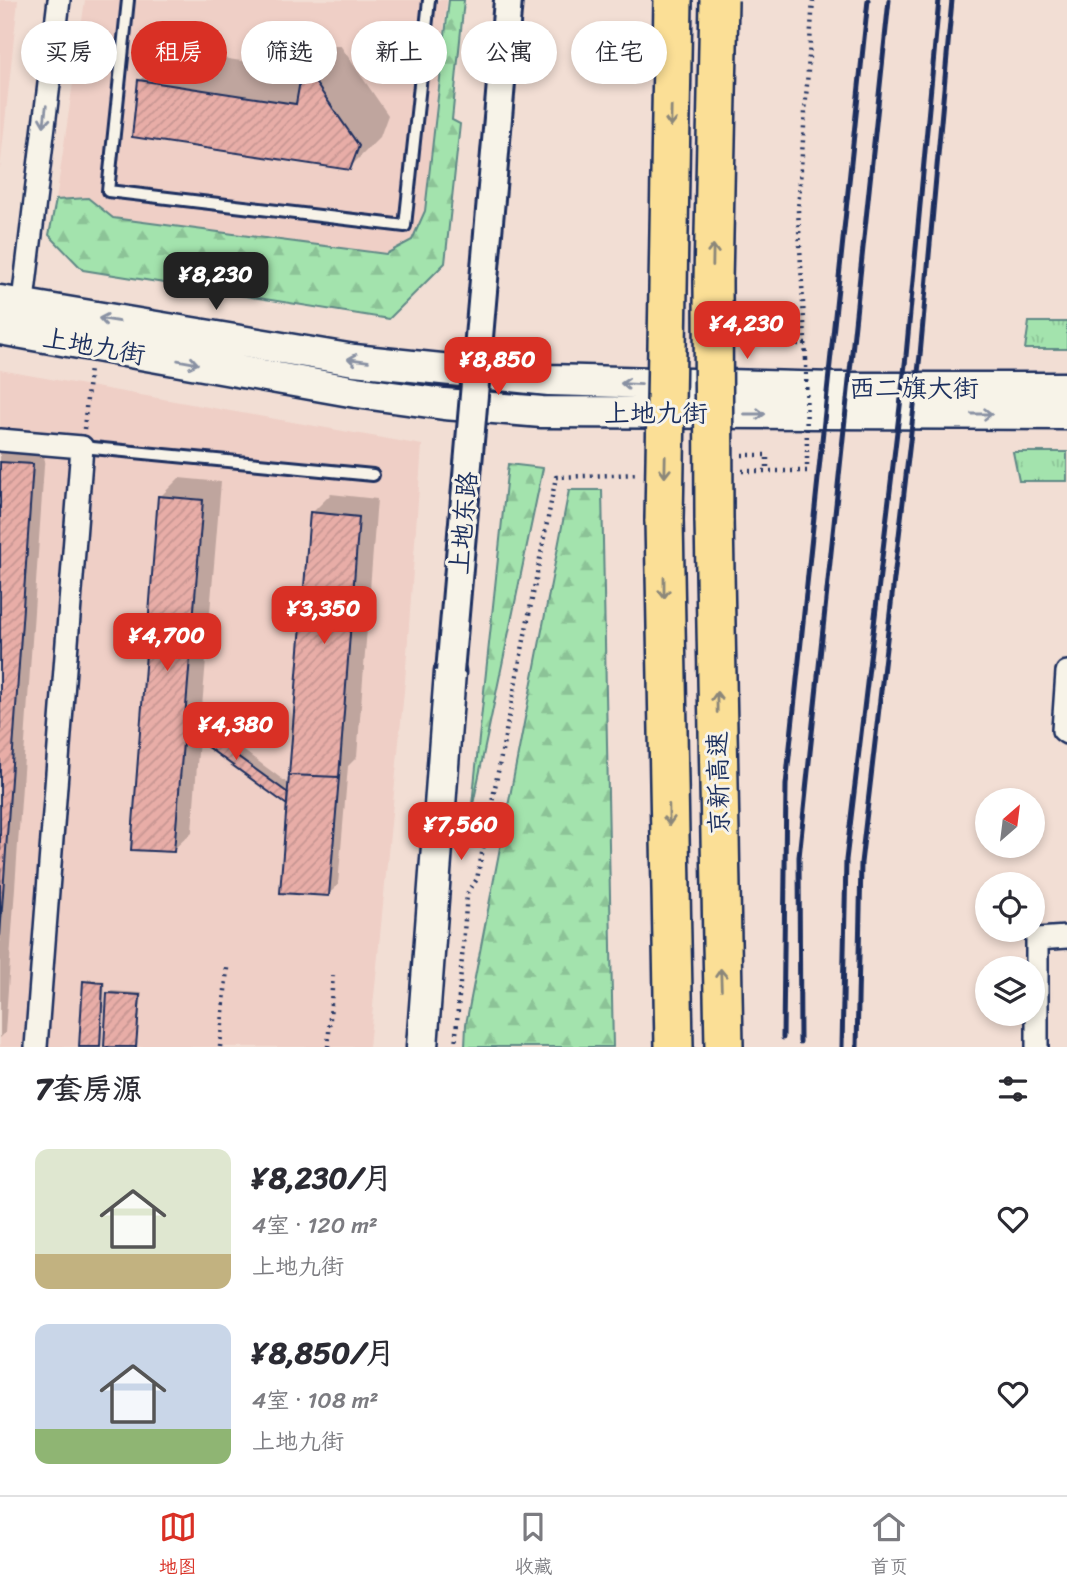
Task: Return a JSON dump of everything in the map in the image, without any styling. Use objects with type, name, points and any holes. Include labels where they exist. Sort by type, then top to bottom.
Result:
[{"type":"highway","name":"京新高速","points":[[673,0],[664,520],[674,1047]]},
{"type":"highway","name":"京新高速","points":[[719,0],[713,281],[714,520],[724,1047]]},
{"type":"main road","name":"上地九街","points":[[10,317],[92,345],[356,392],[444,404],[542,412],[1067,414]]},
{"type":"main road","name":"上地九街","points":[[10,317],[425,370]]},
{"type":"main road","name":"西二旗大街","points":[[425,370],[646,385],[1067,388]]},
{"type":"main road","name":"上地东路","points":[[422,1047],[450,672]]},
{"type":"street","points":[[10,317],[59,0]]},
{"type":"street","name":"上地东路","points":[[450,672],[508,0]]},
{"type":"street","points":[[0,440],[82,447],[36,1047]]},
{"type":"street","points":[[1067,672],[1063,730],[1067,733]]},
{"type":"street","points":[[1037,1047],[1037,939],[1067,937]]},
{"type":"lane","points":[[128,0],[108,191],[405,226],[429,0]]},
{"type":"lane","points":[[82,447],[373,475]]},
{"type":"path","points":[[732,471],[807,471],[807,359],[798,210],[813,0]]},
{"type":"path","points":[[734,343],[806,344]]},
{"type":"path","points":[[82,447],[92,345]]},
{"type":"path","points":[[734,454],[767,455],[767,471]]},
{"type":"path","points":[[455,1047],[467,894],[477,879],[556,477],[652,473]]},
{"type":"path","points":[[220,1047],[227,968]]},
{"type":"path","points":[[328,1047],[333,974]]},
{"type":"shaded area","points":[[0,0],[18,0],[0,169]]},
{"type":"shaded area","points":[[85,0],[447,0],[445,21],[351,21],[351,84],[438,84],[425,211],[412,240],[386,254],[113,218],[88,198],[56,200],[73,84],[117,84],[117,21],[82,21]]},
{"type":"shaded area","points":[[0,370],[422,445],[405,681],[369,1047],[0,1047]]},
{"type":"green space","points":[[449,0],[464,0],[452,120],[460,124],[445,263],[389,319],[83,270],[49,235],[56,200],[88,198],[113,218],[386,254],[412,240],[425,211],[439,84],[447,84]]},
{"type":"green space","points":[[1029,322],[1067,322],[1067,349],[1025,349]]},
{"type":"green space","points":[[1013,452],[1067,452],[1067,481],[1019,481]]},
{"type":"green space","points":[[508,464],[543,468],[471,814]]},
{"type":"green space","points":[[569,490],[602,490],[613,1047],[465,1047],[466,1024]]},
{"type":"building","points":[[138,84],[164,84],[296,104],[299,84],[316,84],[359,146],[350,170],[132,137]]},
{"type":"building","points":[[0,462],[33,464],[0,936]]},
{"type":"building","points":[[158,496],[203,500],[174,852],[131,850]]},
{"type":"building","points":[[310,512],[359,517],[339,777],[289,775]]},
{"type":"building","points":[[185,718],[288,793],[287,805],[184,730]]},
{"type":"building","points":[[289,775],[339,777],[329,896],[280,893]]},
{"type":"building","points":[[83,981],[103,983],[100,1047],[79,1047]]},
{"type":"building","points":[[107,993],[140,995],[136,1047],[104,1047]]},
{"type":"railway","points":[[783,1038],[786,785],[868,0]]},
{"type":"railway","points":[[800,1042],[799,857],[889,0]]},
{"type":"railway","points":[[842,1047],[846,860],[906,356],[939,0]]},
{"type":"railway","points":[[857,1047],[861,863],[920,355],[952,0]]}]
